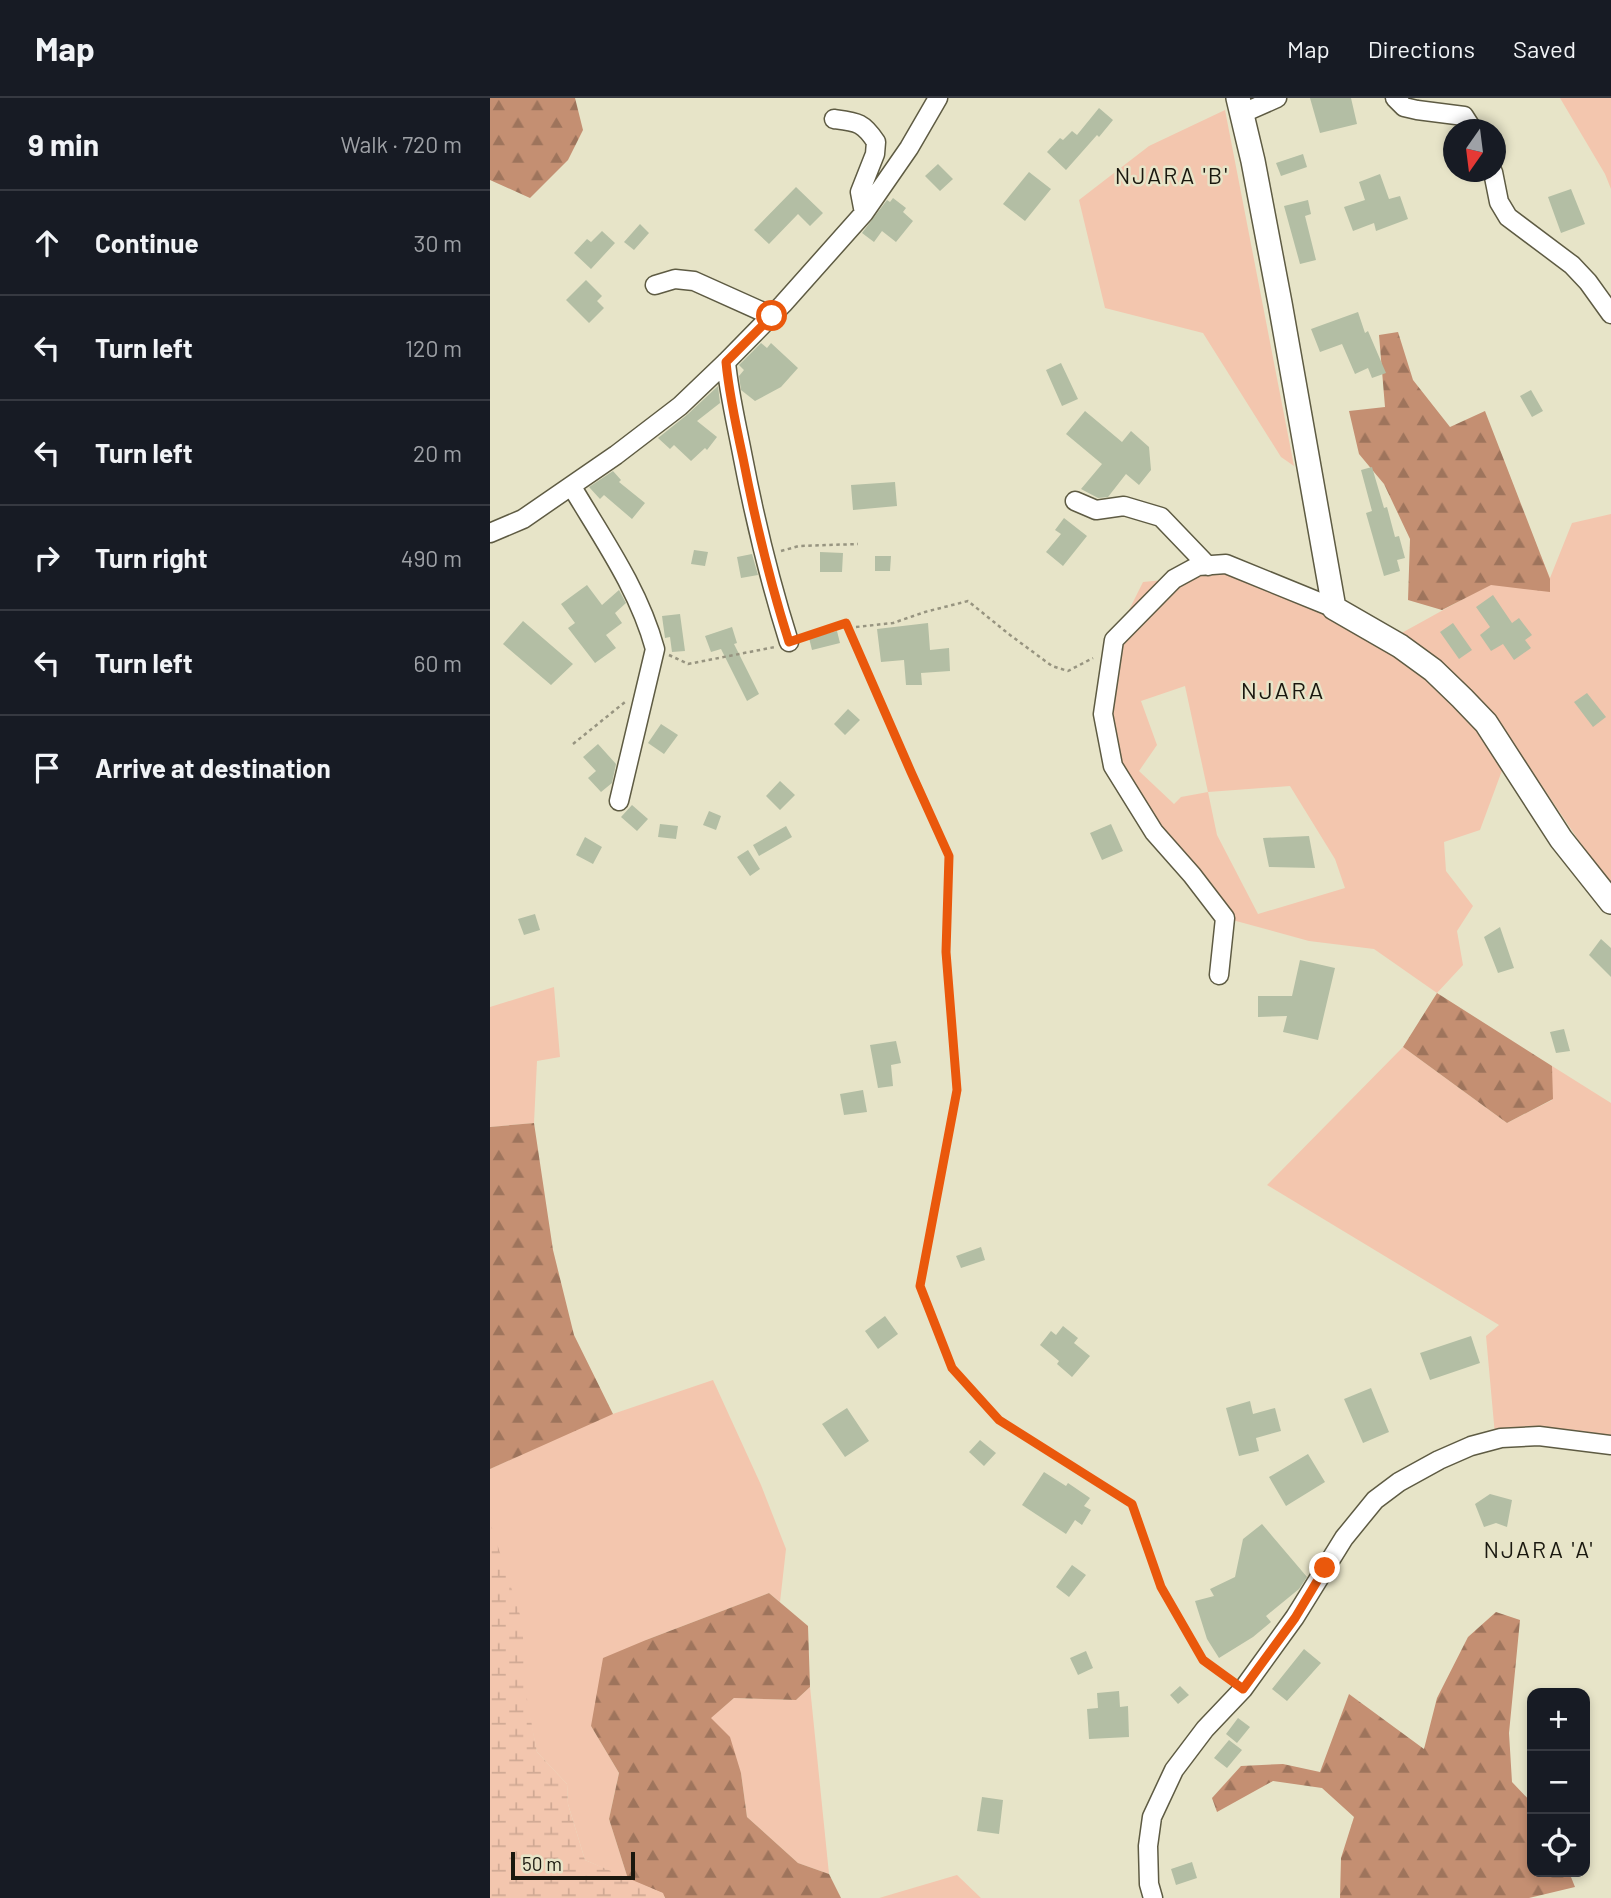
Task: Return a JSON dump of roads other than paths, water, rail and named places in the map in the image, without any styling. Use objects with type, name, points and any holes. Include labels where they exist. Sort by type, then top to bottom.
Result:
[{"type":"main road","points":[[1240,106],[1280,303],[1334,608],[1433,670],[1486,723],[1561,839],[1611,902]]},
{"type":"street","points":[[490,533],[523,519],[572,487],[680,406],[726,362],[772,316],[864,213],[909,148],[937,98]]},
{"type":"street","points":[[1240,106],[1277,98]]},
{"type":"street","points":[[1395,98],[1404,107],[1464,116],[1466,119]]},
{"type":"street","points":[[834,119],[856,122],[863,126],[876,142],[872,162],[860,192],[864,213]]},
{"type":"street","points":[[1495,182],[1499,202],[1508,217],[1572,265],[1611,314]]},
{"type":"street","points":[[655,285],[675,279],[694,281],[772,316]]},
{"type":"street","points":[[726,362],[728,384],[764,556],[789,642]]},
{"type":"street","points":[[572,487],[635,596],[649,627],[655,649],[618,801]]},
{"type":"street","points":[[1075,501],[1096,510],[1124,506],[1161,517],[1208,566]]},
{"type":"street","points":[[1219,975],[1224,918],[1154,832],[1113,766],[1103,714],[1114,640],[1174,579],[1198,566],[1226,564],[1334,608]]},
{"type":"street","points":[[1153,1898],[1149,1884],[1148,1846],[1152,1817],[1174,1770],[1205,1729],[1243,1689],[1295,1618],[1344,1538],[1375,1500],[1399,1482],[1439,1460],[1471,1446],[1501,1438],[1539,1436],[1611,1445]]},
{"type":"district","name":"NJARA 'B'","points":[[1172,175]]},
{"type":"district","name":"NJARA","points":[[1283,689]]},
{"type":"district","name":"NJARA 'A'","points":[[1539,1549]]}]
